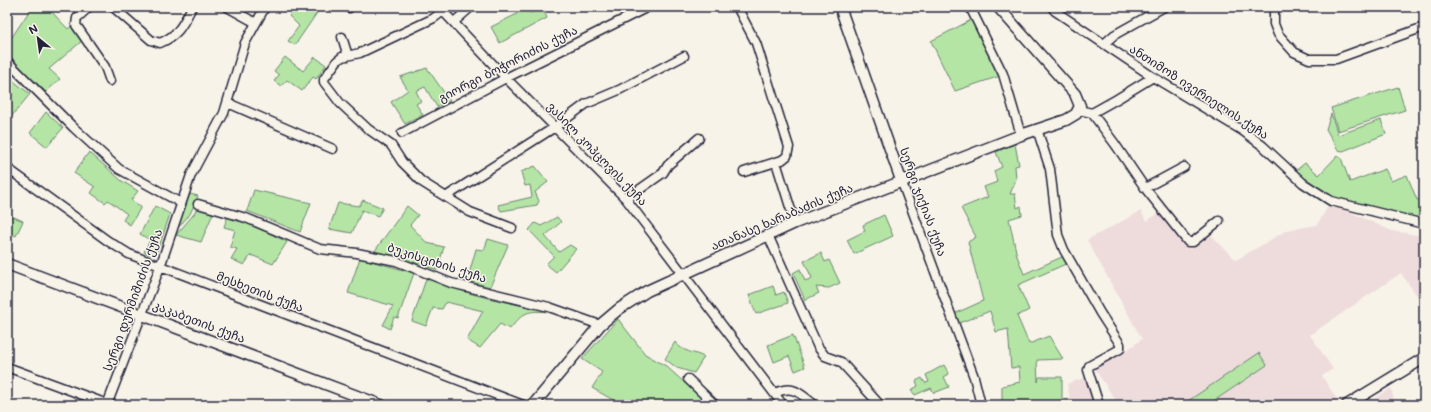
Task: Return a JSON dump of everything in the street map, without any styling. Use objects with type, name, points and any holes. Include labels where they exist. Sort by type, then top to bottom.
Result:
[{"type":"street","points":[[89,7],[77,18],[76,25],[104,67],[110,81]]},
{"type":"street","points":[[113,7],[151,40],[160,43],[173,37],[178,32],[192,7]]},
{"type":"street","points":[[227,7],[256,23]]},
{"type":"street","name":"სერგი დურმიშიძის ქუჩა","points":[[108,405],[160,267],[191,175],[228,103],[242,53],[264,7]]},
{"type":"street","points":[[454,22],[471,7]]},
{"type":"street","name":"გიორგი ბოჭორიძის ქუჩა","points":[[402,133],[506,78],[648,7]]},
{"type":"street","points":[[737,7],[756,43],[789,147],[787,156],[776,162],[744,172]]},
{"type":"street","name":"სერგი ჯიქიას ქუჩა","points":[[840,7],[901,180],[974,377],[981,405]]},
{"type":"street","points":[[970,7],[1003,74],[1021,134]]},
{"type":"street","points":[[998,7],[1075,94],[1080,106],[1079,110],[1092,112],[1117,100],[1153,77]]},
{"type":"street","name":"ანთიმოზ ივერიელის ქუჩა","points":[[1052,7],[1153,77],[1243,132],[1263,146],[1303,183],[1331,201],[1424,224]]},
{"type":"street","points":[[1104,44],[1114,35],[1164,7]]},
{"type":"street","points":[[1274,7],[1274,24],[1278,34],[1294,52],[1309,59],[1336,59],[1424,27]]},
{"type":"street","points":[[441,9],[434,18],[360,53],[348,56],[338,61],[324,79],[326,86],[340,103],[368,129],[391,144],[408,168],[422,182],[447,196],[470,212],[512,228]]},
{"type":"street","name":"ვასილ კოპცოვის ქუჩა","points":[[441,9],[506,78],[626,199],[783,405]]},
{"type":"street","points":[[342,37],[348,56]]},
{"type":"street","points":[[447,196],[555,127],[586,104],[619,90],[684,56]]},
{"type":"street","points":[[7,61],[114,165],[128,175],[181,203]]},
{"type":"street","points":[[228,103],[333,149]]},
{"type":"street","name":"ათანასე ხარაბაძის ქუჩა","points":[[533,405],[600,325],[619,309],[647,292],[795,223],[1021,134],[1066,120],[1079,110]]},
{"type":"street","points":[[1092,112],[1145,188],[1188,242],[1193,242],[1219,222]]},
{"type":"street","points":[[1037,129],[1050,169],[1058,235],[1064,250],[1120,344],[1120,349],[1116,353],[1089,366],[1088,370],[1099,405]]},
{"type":"street","points":[[626,199],[662,173],[668,165],[699,138]]},
{"type":"street","points":[[776,162],[795,223]]},
{"type":"street","points":[[1145,188],[1184,167]]},
{"type":"street","name":"მესხეთის ქუჩა","points":[[7,168],[108,242],[129,254],[523,405]]},
{"type":"street","name":"ბუკისციხის ქუჩა","points":[[198,204],[246,218],[320,249],[357,253],[396,261],[451,283],[549,307],[600,325]]},
{"type":"street","points":[[768,235],[818,347],[825,356],[841,362],[880,405]]},
{"type":"street","name":"კაკაბეთის ქუჩა","points":[[7,264],[381,405]]},
{"type":"street","points":[[1347,405],[1424,358]]},
{"type":"street","points":[[7,366],[108,405]]},
{"type":"street","points":[[688,379],[715,405]]},
{"type":"street","points":[[775,393],[783,389],[794,390],[816,405]]},
{"type":"shaded area","points":[[1330,203],[1392,231],[1424,236],[1424,306],[1401,273],[1310,335],[1333,369],[1322,376],[1338,401],[1333,405],[1119,405],[1094,368],[1123,353],[1142,339],[1087,240],[1141,211],[1146,221],[1161,212],[1190,250],[1210,234],[1236,260],[1287,230],[1317,225]]},
{"type":"shaded area","points":[[1087,377],[1097,405],[1071,405],[1067,384]]},
{"type":"shaded area","points":[[1391,388],[1395,405],[1364,405]]},
{"type":"green space","points":[[32,7],[47,7],[68,29],[72,25],[83,40],[49,69],[60,79],[46,92],[7,56],[7,34],[12,37]]},
{"type":"green space","points":[[296,7],[321,7],[295,45],[288,41],[299,26],[289,16]]},
{"type":"green space","points":[[514,7],[528,7],[531,13],[542,7],[547,18],[500,43],[491,27],[517,14]]},
{"type":"green space","points":[[973,19],[1000,76],[955,91],[931,41]]},
{"type":"green space","points":[[285,57],[303,71],[315,57],[326,65],[316,79],[313,77],[302,91],[287,80],[281,86],[274,81],[279,75],[274,71]]},
{"type":"green space","points":[[427,68],[450,101],[437,107],[425,87],[416,91],[421,101],[416,104],[423,115],[405,124],[391,102],[408,90],[400,77]]},
{"type":"green space","points":[[7,76],[30,94],[7,122]]},
{"type":"green space","points":[[1398,87],[1405,110],[1338,131],[1331,108]]},
{"type":"green space","points":[[46,112],[63,128],[47,147],[30,133]]},
{"type":"green space","points":[[1331,114],[1338,135],[1381,120],[1386,134],[1343,151],[1338,150],[1326,129]]},
{"type":"green space","points":[[1015,144],[1019,165],[1015,166],[1016,179],[1010,194],[1015,194],[1017,208],[1021,206],[1022,215],[1009,219],[1017,256],[1024,274],[1064,256],[1068,263],[1018,285],[1029,310],[1017,316],[1029,344],[1049,336],[1063,359],[1037,360],[1038,382],[1039,377],[1062,377],[1062,405],[1002,405],[1002,386],[1020,382],[1019,367],[1011,368],[1008,329],[996,332],[990,311],[959,323],[954,314],[983,301],[968,242],[976,237],[961,208],[988,197],[984,187],[997,182],[994,171],[1002,167],[996,152]]},
{"type":"green space","points":[[89,152],[122,181],[138,191],[131,200],[141,207],[130,225],[123,220],[127,214],[108,200],[105,203],[91,193],[95,187],[74,173]]},
{"type":"green space","points":[[1337,156],[1341,158],[1350,182],[1385,169],[1391,181],[1407,175],[1417,200],[1424,198],[1424,220],[1334,198],[1316,188],[1294,172],[1305,163],[1319,175]]},
{"type":"green space","points":[[535,166],[548,182],[535,192],[539,201],[537,205],[501,211],[498,205],[532,197],[530,185],[525,186],[521,172]]},
{"type":"green space","points":[[254,190],[311,203],[300,232],[247,211]]},
{"type":"green space","points":[[190,194],[198,196],[190,214],[176,230]]},
{"type":"green space","points":[[363,200],[383,208],[378,216],[362,210],[352,233],[329,229],[338,203],[359,206]]},
{"type":"green space","points":[[155,206],[170,214],[158,250],[149,255],[144,252],[150,240],[140,234]]},
{"type":"green space","points":[[198,206],[214,211],[201,242],[176,235],[194,214]]},
{"type":"green space","points":[[407,206],[418,215],[410,225],[427,243],[444,247],[437,270],[398,257],[374,252]]},
{"type":"green space","points":[[7,214],[23,221],[16,236],[7,232]]},
{"type":"green space","points":[[228,215],[253,225],[287,242],[273,264],[251,255],[244,265],[231,259],[237,249],[230,247],[235,230],[224,227]]},
{"type":"green space","points":[[884,215],[893,236],[854,254],[847,240],[865,231],[863,225]]},
{"type":"green space","points":[[557,217],[561,222],[545,236],[559,252],[570,245],[576,249],[556,272],[546,264],[554,256],[529,230],[535,223],[541,226]]},
{"type":"green space","points":[[488,239],[508,245],[490,287],[467,281],[476,249],[484,250]]},
{"type":"green space","points":[[821,253],[825,262],[829,260],[840,283],[829,288],[816,287],[819,293],[805,300],[793,273],[800,269],[805,281],[812,278],[804,261]]},
{"type":"green space","points":[[360,258],[414,273],[398,318],[394,317],[390,329],[383,325],[393,306],[348,293]]},
{"type":"green space","points":[[427,276],[472,294],[553,312],[538,311],[528,313],[520,318],[510,329],[500,324],[480,348],[467,340],[483,311],[446,302],[442,309],[433,308],[426,326],[412,321]]},
{"type":"green space","points":[[773,286],[776,295],[784,292],[788,303],[756,314],[749,295]]},
{"type":"green space","points":[[618,319],[645,354],[666,366],[709,405],[622,405],[592,388],[602,372],[582,359]]},
{"type":"green space","points":[[793,335],[805,367],[795,371],[789,356],[774,362],[768,345]]},
{"type":"green space","points":[[675,342],[681,348],[704,357],[694,373],[677,368],[665,359]]},
{"type":"green space","points":[[1259,353],[1267,365],[1208,405],[1182,405]]},
{"type":"green space","points":[[944,365],[949,374],[944,377],[949,387],[934,393],[931,388],[915,395],[911,390],[918,386],[916,381],[922,378],[925,383],[929,382],[926,375]]}]
